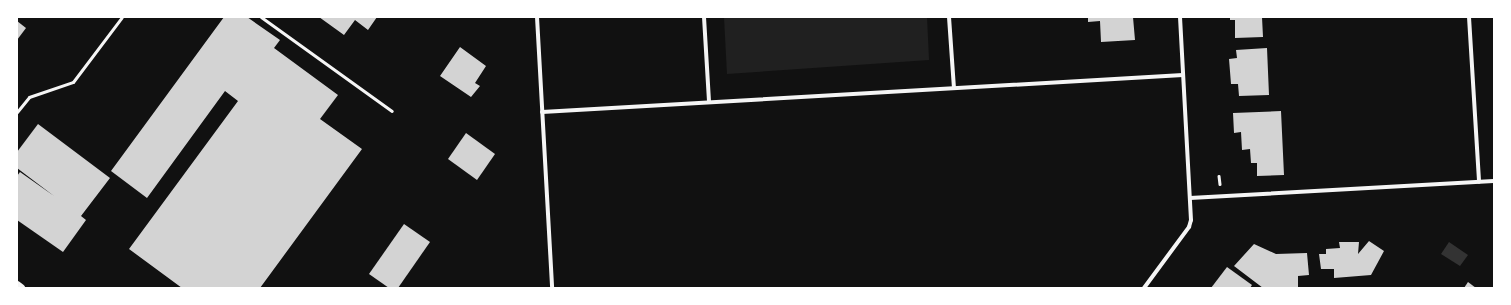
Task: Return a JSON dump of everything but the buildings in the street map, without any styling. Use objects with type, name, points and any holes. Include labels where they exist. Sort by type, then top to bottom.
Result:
[{"type":"main road","points":[[17,285],[21,288]]},
{"type":"street","points":[[537,17],[552,288]]},
{"type":"street","points":[[704,17],[709,102]]},
{"type":"street","points":[[949,17],[954,88]]},
{"type":"street","points":[[1144,288],[1189,227],[1190,198],[1180,17]]},
{"type":"street","points":[[1469,17],[1479,182]]},
{"type":"street","points":[[542,112],[1183,75]]},
{"type":"street","points":[[1190,198],[1494,181]]},
{"type":"lane","points":[[17,112],[28,97],[73,82],[122,17]]},
{"type":"lane","points":[[261,17],[392,111]]},
{"type":"shaded area","points":[[724,17],[927,17],[929,60],[727,74]]},
{"type":"shaded area","points":[[1449,242],[1468,255],[1460,266],[1441,254]]}]
